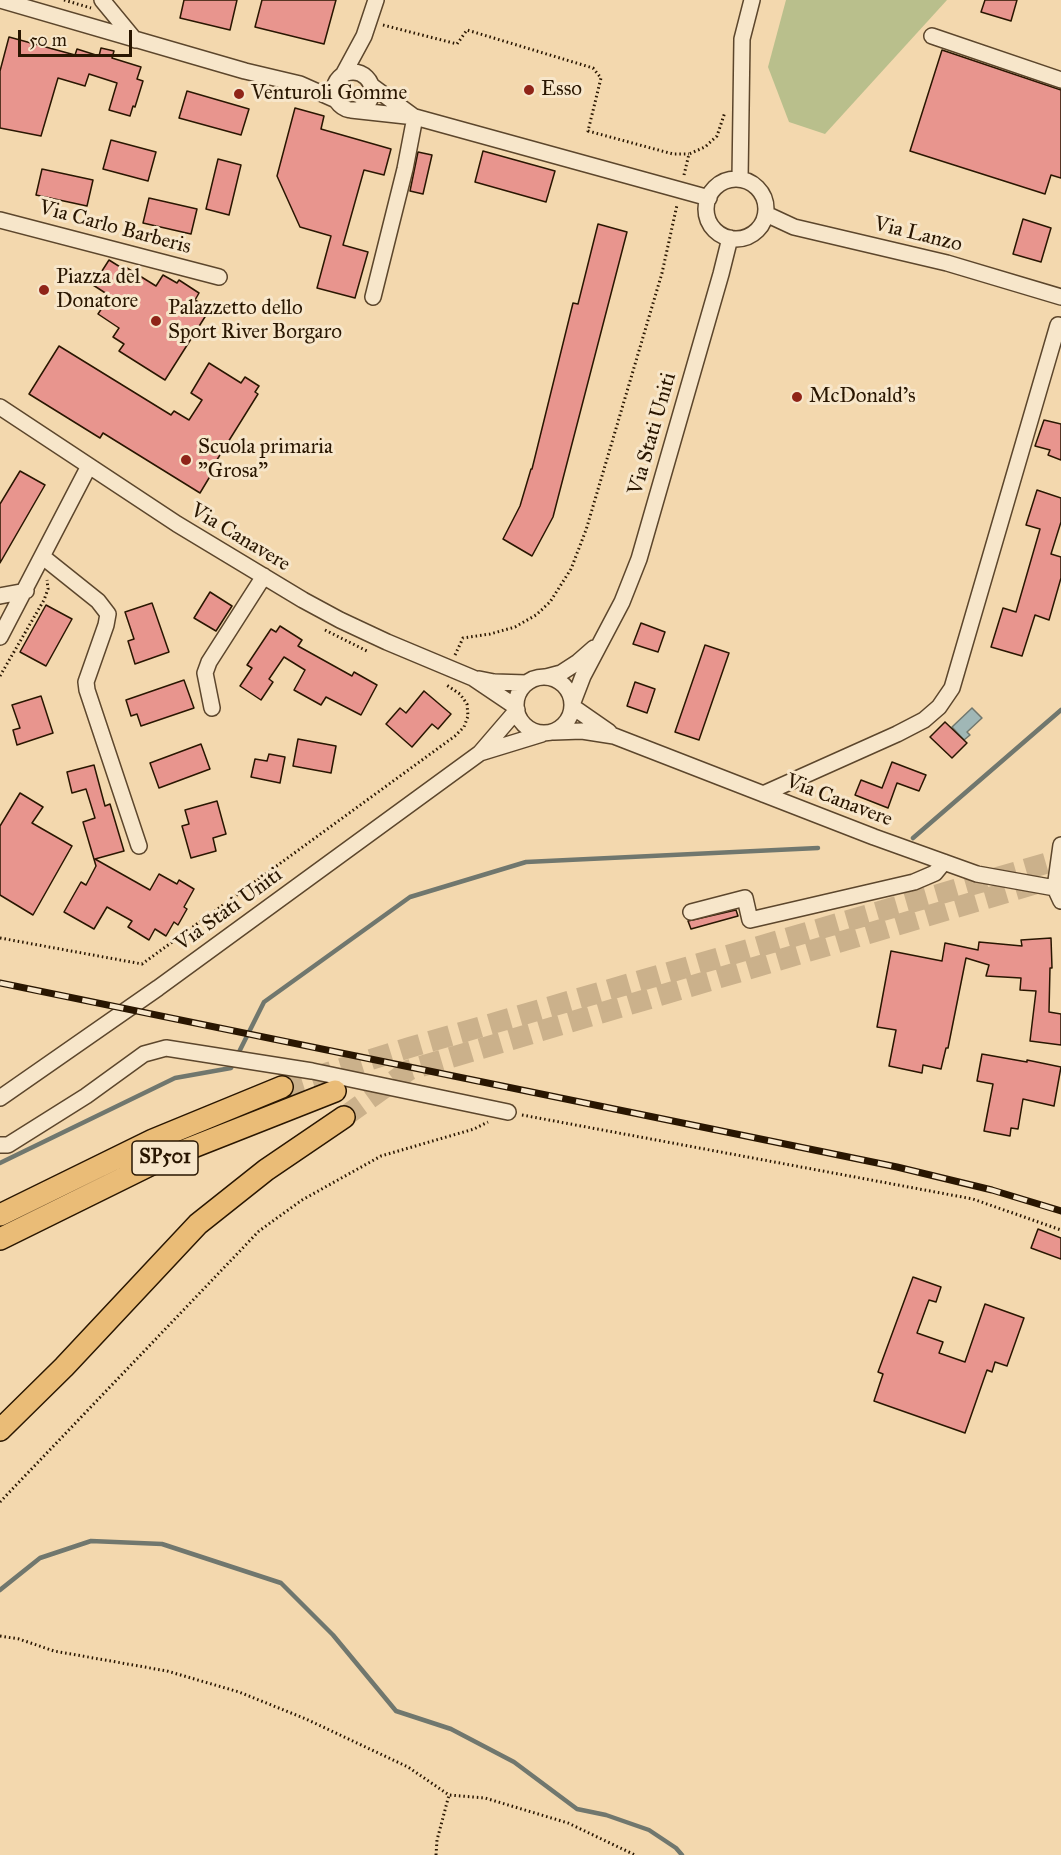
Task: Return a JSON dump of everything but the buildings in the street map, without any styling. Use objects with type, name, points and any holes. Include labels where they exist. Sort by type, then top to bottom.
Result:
[{"type":"highway","name":"SP501","points":[[0,1215],[153,1140],[282,1087]]},
{"type":"highway","name":"SP501","points":[[0,1239],[160,1160],[335,1091]]},
{"type":"highway","points":[[0,1430],[64,1367],[198,1224],[266,1170],[344,1117]]},
{"type":"street","points":[[0,0],[135,40],[300,84],[336,100],[345,109],[415,117],[709,198]]},
{"type":"street","points":[[336,100],[334,86],[364,36],[376,0]]},
{"type":"street","points":[[740,179],[742,39],[752,0]]},
{"type":"street","points":[[100,5],[135,40]]},
{"type":"street","points":[[351,110],[357,110],[368,104],[373,92],[369,81],[364,36]]},
{"type":"street","points":[[932,36],[1061,80]]},
{"type":"street","points":[[300,84],[356,71],[415,117]]},
{"type":"street","points":[[373,297],[405,169],[415,117]]},
{"type":"street","points":[[733,179],[740,179],[752,183],[760,191],[765,202],[766,214],[763,222],[753,234],[730,238],[718,232],[710,223],[707,210],[709,198],[718,185],[733,179]]},
{"type":"street","name":"Via Lanzo","points":[[766,214],[794,227],[947,263],[1061,297]]},
{"type":"street","name":"Via Carlo Barberis","points":[[0,220],[219,277]]},
{"type":"street","name":"Via Stati Uniti","points":[[573,704],[583,676],[622,602],[639,559],[730,238]]},
{"type":"street","points":[[763,794],[924,720],[939,707],[952,688],[1058,325]]},
{"type":"street","name":"Via Canavere","points":[[0,407],[177,524],[264,576],[340,620],[473,678],[516,708]]},
{"type":"street","points":[[0,637],[46,559],[89,466]]},
{"type":"street","points":[[46,559],[98,601],[108,614],[86,682],[87,690],[139,846]]},
{"type":"street","points":[[212,708],[205,674],[208,662],[264,576]]},
{"type":"street","points":[[0,596],[26,591]]},
{"type":"street","name":"Via Stati Uniti","points":[[545,677],[561,673],[578,662],[604,637]]},
{"type":"street","points":[[545,677],[553,678],[567,687],[573,704],[568,720],[562,727],[548,733],[525,726],[516,708],[518,695],[527,683],[545,677]]},
{"type":"street","name":"Via Canavere","points":[[473,678],[494,682],[527,683]]},
{"type":"street","name":"Via Canavere","points":[[573,704],[614,736]]},
{"type":"street","name":"Via Stati Uniti","points":[[0,1098],[158,988],[480,753],[516,708]]},
{"type":"street","name":"Via Canavere","points":[[548,733],[582,731],[614,736],[977,874],[1058,895]]},
{"type":"street","name":"Via Stati Uniti","points":[[480,753],[548,733]]},
{"type":"street","points":[[1058,895],[1061,845]]},
{"type":"street","points":[[691,912],[745,898],[750,920],[914,882],[935,873],[944,862]]},
{"type":"street","points":[[0,1145],[8,1145],[86,1096],[144,1054],[166,1048],[312,1071],[508,1112]]},
{"type":"path","points":[[64,0],[100,5]]},
{"type":"path","points":[[369,21],[457,44],[467,30],[593,68],[601,78],[588,131],[674,154],[689,154]]},
{"type":"path","points":[[449,667],[463,638],[515,627],[536,615],[550,602],[571,569],[586,530],[662,273],[681,189]]},
{"type":"path","points":[[0,676],[44,600],[48,589],[46,559]]},
{"type":"path","points":[[319,627],[375,654]]},
{"type":"path","points":[[0,938],[142,964],[455,736],[464,727],[468,716],[467,704],[460,694],[438,680]]},
{"type":"path","points":[[0,1502],[259,1230],[302,1200],[381,1156],[474,1129],[508,1112],[973,1199],[1061,1230]]},
{"type":"path","points":[[0,1636],[19,1639],[54,1651],[167,1671],[239,1692],[306,1719],[408,1767],[449,1795],[485,1798],[568,1823],[635,1855]]},
{"type":"path","points":[[436,1855],[437,1840],[449,1795]]},
{"type":"green space","points":[[786,0],[947,0],[825,134],[789,122],[768,67]]},
{"type":"water","points":[[972,708],[982,718],[967,732],[970,735],[964,740],[952,727]]},
{"type":"waterway","points":[[913,838],[1061,710]]},
{"type":"waterway","points":[[0,1163],[175,1078],[231,1068],[264,1002],[410,897],[526,862],[818,848]]},
{"type":"waterway","points":[[0,1590],[40,1558],[91,1541],[162,1544],[281,1583],[333,1635],[396,1711],[451,1729],[514,1762],[577,1809],[606,1815],[649,1830],[676,1848],[682,1855]]},
{"type":"tunnel","points":[[282,1087],[411,1047],[1061,859]]},
{"type":"tunnel","points":[[344,1117],[409,1070],[1045,881]]},
{"type":"railway","points":[[0,983],[897,1167],[992,1190],[1061,1211]]},
{"type":"place","name":"Esso","points":[[529,90]]},
{"type":"place","name":"Venturoli Gomme","points":[[239,94]]},
{"type":"place","name":"Piazza del Donatore","points":[[44,290]]},
{"type":"place","name":"Palazzetto dello Sport River Borgaro","points":[[156,321]]},
{"type":"place","name":"McDonald's","points":[[797,397]]},
{"type":"place","name":"Scuola primaria \"Grosa\"","points":[[186,460]]}]
